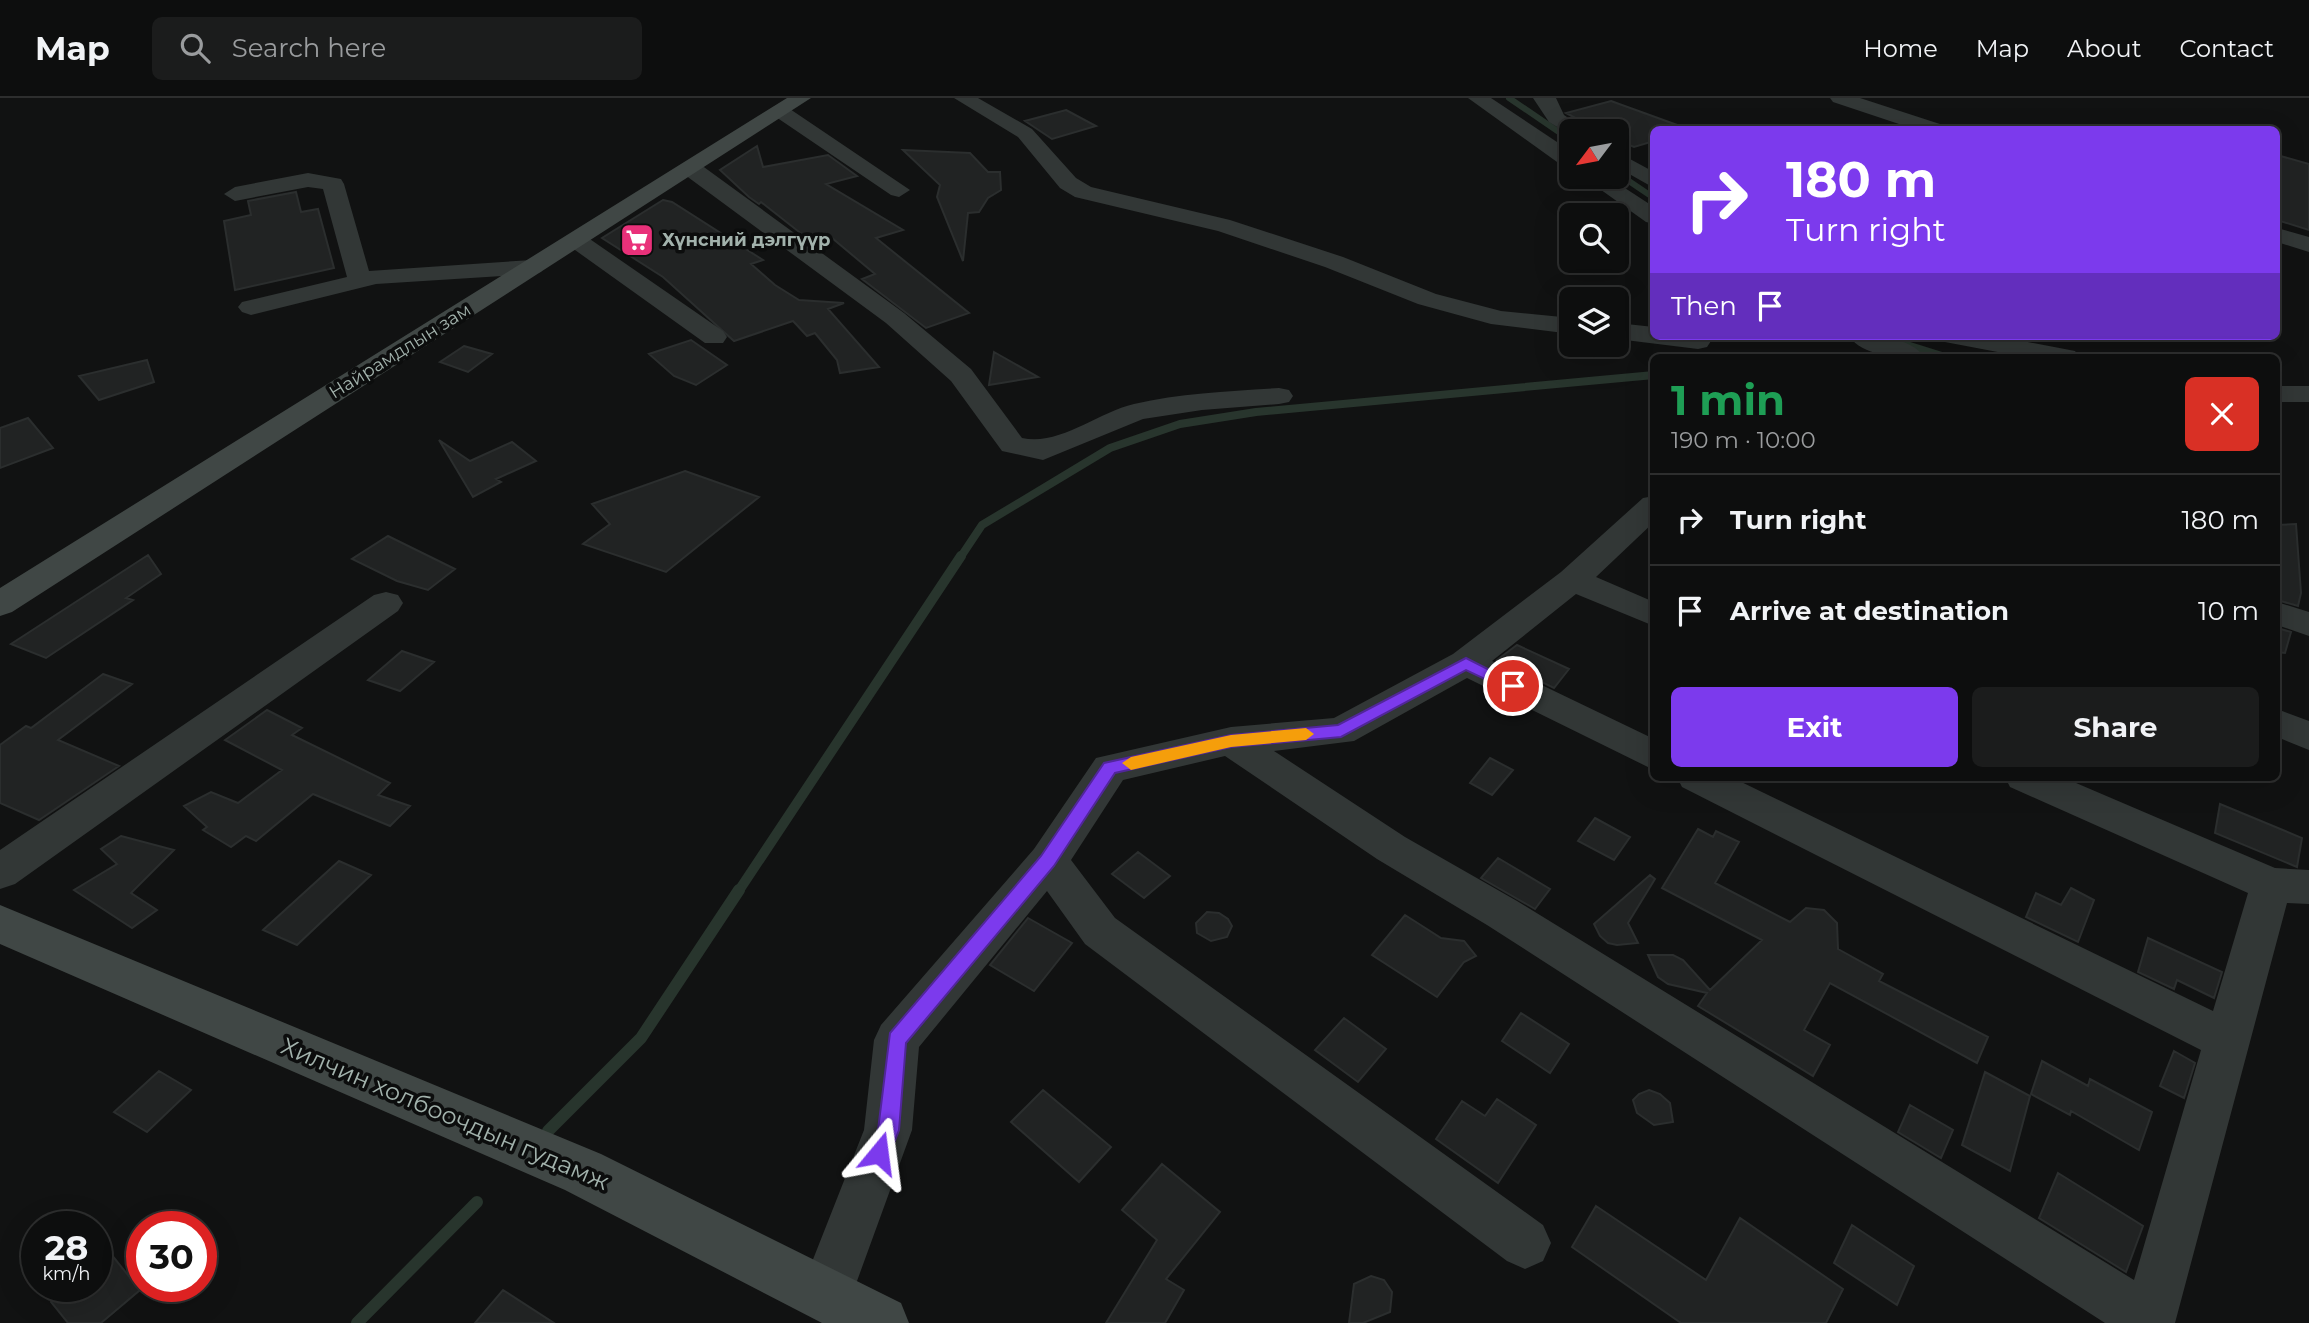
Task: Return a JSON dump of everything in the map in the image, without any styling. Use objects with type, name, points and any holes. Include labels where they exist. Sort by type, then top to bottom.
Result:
[{"type":"main road","name":"Найрамдлын зам","points":[[0,604],[791,105]]},
{"type":"main road","name":"Хилчин холбоочдын гудамж","points":[[0,924],[583,1172],[881,1323]]},
{"type":"street","points":[[964,98],[1024,133],[1068,183],[1083,192],[1191,220],[1222,225],[1451,306],[1500,319],[1559,325]]},
{"type":"street","points":[[1478,98],[1559,153]]},
{"type":"street","points":[[1502,98],[1559,138]]},
{"type":"street","points":[[1543,98],[1548,101],[1559,120]]},
{"type":"street","points":[[1840,98],[1927,126]]},
{"type":"street","points":[[791,105],[899,190]]},
{"type":"street","points":[[1629,166],[1650,180]]},
{"type":"street","points":[[689,167],[895,318],[961,375],[1012,445],[1043,451],[1138,412],[1202,402],[1279,396]]},
{"type":"street","points":[[234,194],[307,180],[333,184],[360,281]]},
{"type":"street","points":[[1629,187],[1650,201]]},
{"type":"street","points":[[1612,189],[1650,214]]},
{"type":"street","points":[[2280,236],[2309,245]]},
{"type":"street","points":[[576,240],[714,337]]},
{"type":"street","points":[[251,307],[360,281],[532,267]]},
{"type":"street","points":[[1629,332],[1650,335]]},
{"type":"street","points":[[1690,340],[1698,341]]},
{"type":"street","points":[[1871,340],[1904,354]]},
{"type":"street","points":[[1975,340],[2050,354]]},
{"type":"street","points":[[2280,394],[2309,394]]},
{"type":"street","points":[[826,1295],[888,1130],[897,1040],[1048,861],[1110,768],[1231,741],[1341,731],[1466,663],[1573,580],[1650,509]]},
{"type":"street","points":[[1573,580],[1650,613]]},
{"type":"street","points":[[0,872],[386,603]]},
{"type":"street","points":[[2280,614],[2309,624]]},
{"type":"street","points":[[1466,663],[1650,754]]},
{"type":"street","points":[[2280,723],[2309,736]]},
{"type":"street","points":[[1231,741],[1391,848],[1502,913],[2148,1322],[2229,1041],[2290,886],[2034,781]]},
{"type":"street","points":[[1704,781],[2229,1041]]},
{"type":"street","points":[[1048,861],[1100,931],[1525,1243]]},
{"type":"building","points":[[1611,101],[1680,126],[1650,126],[1650,142],[1634,147],[1629,145],[1629,119],[1577,119],[1566,113]]},
{"type":"building","points":[[1066,110],[1096,126],[1052,139],[1025,121]]},
{"type":"building","points":[[757,146],[763,167],[828,155],[857,176],[826,184],[903,230],[876,238],[969,313],[926,328],[862,279],[875,274],[826,233],[808,239],[761,202],[759,204],[749,197],[720,170]]},
{"type":"building","points":[[903,150],[970,153],[988,172],[1000,172],[1001,190],[988,198],[979,212],[968,213],[963,261],[937,197],[940,185]]},
{"type":"building","points":[[2280,156],[2309,164],[2309,230],[2280,221]]},
{"type":"building","points":[[296,192],[301,212],[318,209],[334,268],[235,290],[224,221],[251,215],[248,201]]},
{"type":"building","points":[[663,200],[672,202],[763,260],[751,264],[775,285],[799,300],[844,303],[828,309],[879,367],[840,373],[837,360],[815,333],[807,336],[793,321],[734,341],[663,277],[602,238]]},
{"type":"building","points":[[691,340],[727,365],[696,385],[674,376],[649,354]]},
{"type":"building","points":[[464,346],[492,354],[468,372],[440,362]]},
{"type":"building","points":[[994,352],[1038,377],[989,385]]},
{"type":"building","points":[[147,360],[154,382],[99,400],[79,376]]},
{"type":"building","points":[[28,418],[53,448],[0,468],[0,428]]},
{"type":"building","points":[[439,440],[470,461],[512,442],[536,461],[496,479],[501,482],[473,497]]},
{"type":"building","points":[[685,471],[759,497],[666,572],[583,544],[610,524],[592,504]]},
{"type":"building","points":[[2296,524],[2301,593],[2298,606],[2280,601],[2280,525]]},
{"type":"building","points":[[388,536],[455,569],[428,590],[397,581],[352,559]]},
{"type":"building","points":[[148,555],[161,574],[126,598],[133,600],[46,658],[11,644]]},
{"type":"building","points":[[2280,629],[2291,632],[2285,653],[2280,652]]},
{"type":"building","points":[[1517,645],[1569,669],[1554,688],[1497,660]]},
{"type":"building","points":[[402,651],[434,662],[400,691],[368,680]]},
{"type":"building","points":[[103,674],[132,684],[58,740],[119,766],[39,820],[0,803],[0,745],[26,726],[31,728]]},
{"type":"building","points":[[267,710],[302,728],[292,735],[390,783],[378,795],[410,806],[390,826],[313,794],[256,841],[246,836],[231,847],[203,830],[207,827],[184,806],[211,792],[238,803],[282,770],[225,740]]},
{"type":"building","points":[[1490,758],[1513,770],[1492,795],[1470,783]]},
{"type":"building","points":[[2220,804],[2302,838],[2297,867],[2215,833]]},
{"type":"building","points":[[1595,818],[1630,837],[1614,860],[1578,841]]},
{"type":"building","points":[[1698,829],[1713,837],[1716,831],[1739,842],[1715,883],[1790,922],[1806,908],[1824,910],[1837,923],[1838,949],[1883,974],[1879,981],[1988,1037],[1977,1063],[1830,983],[1804,1030],[1830,1045],[1813,1076],[1698,1006],[1707,993],[1668,984],[1658,977],[1648,955],[1673,955],[1683,960],[1710,990],[1762,940],[1662,888]]},
{"type":"building","points":[[121,836],[174,850],[131,893],[157,910],[132,928],[74,890],[117,864],[101,849]]},
{"type":"building","points":[[1138,852],[1170,876],[1144,898],[1112,874]]},
{"type":"building","points":[[1498,858],[1550,889],[1535,909],[1481,878]]},
{"type":"building","points":[[339,861],[371,875],[297,945],[263,930]]},
{"type":"building","points":[[1650,875],[1655,879],[1628,923],[1638,943],[1608,943],[1600,936],[1594,924]]},
{"type":"building","points":[[2071,888],[2094,900],[2078,942],[2026,917],[2036,893],[2061,905]]},
{"type":"building","points":[[1207,912],[1219,913],[1228,919],[1232,926],[1227,937],[1211,941],[1197,933],[1196,923]]},
{"type":"building","points":[[1405,915],[1441,938],[1464,941],[1476,956],[1464,962],[1437,997],[1372,955]]},
{"type":"building","points":[[1028,918],[1072,943],[1034,991],[990,965]]},
{"type":"building","points":[[2148,938],[2222,972],[2214,998],[2177,980],[2174,989],[2138,972]]},
{"type":"building","points":[[1521,1013],[1569,1044],[1550,1073],[1502,1041]]},
{"type":"building","points":[[1344,1018],[1386,1049],[1358,1082],[1315,1050]]},
{"type":"building","points":[[2174,1051],[2195,1063],[2184,1098],[2160,1086]]},
{"type":"building","points":[[2042,1061],[2088,1086],[2090,1079],[2152,1112],[2139,1150],[2071,1111],[2070,1115],[2031,1094]]},
{"type":"building","points":[[159,1071],[191,1090],[147,1132],[114,1112]]},
{"type":"building","points":[[1985,1072],[2030,1096],[2010,1171],[1962,1145]]},
{"type":"building","points":[[1043,1090],[1111,1147],[1079,1182],[1011,1122]]},
{"type":"building","points":[[1649,1090],[1660,1094],[1670,1103],[1673,1122],[1654,1125],[1637,1113],[1633,1100]]},
{"type":"building","points":[[1497,1099],[1536,1125],[1498,1183],[1436,1139],[1462,1101],[1485,1116]]},
{"type":"building","points":[[1910,1105],[1953,1130],[1941,1158],[1898,1132]]},
{"type":"building","points":[[1162,1164],[1220,1212],[1166,1279],[1184,1290],[1165,1323],[1106,1323],[1157,1240],[1122,1210]]},
{"type":"building","points":[[2058,1173],[2143,1226],[2126,1272],[2039,1218]]},
{"type":"building","points":[[1596,1206],[1706,1280],[1740,1218],[1843,1289],[1826,1323],[1681,1323],[1572,1247]]},
{"type":"building","points":[[1852,1225],[1914,1266],[1897,1305],[1834,1263]]},
{"type":"building","points":[[112,1255],[126,1273],[126,1302],[101,1323],[68,1323],[51,1302],[112,1302]]},
{"type":"building","points":[[1371,1276],[1384,1280],[1392,1292],[1390,1312],[1363,1323],[1349,1323],[1354,1284]]},
{"type":"building","points":[[503,1290],[554,1323],[475,1323]]},
{"type":"waterway","points":[[1509,98],[1559,132]]},
{"type":"waterway","points":[[1629,181],[1650,195]]},
{"type":"waterway","points":[[1891,340],[1935,354]]},
{"type":"waterway","points":[[960,558],[982,525],[1110,448],[1180,424],[1256,412],[1650,375]]},
{"type":"waterway","points":[[738,892],[961,556]]},
{"type":"waterway","points":[[548,1131],[641,1038],[739,890]]},
{"type":"waterway","points":[[357,1323],[477,1202]]},
{"type":"slow traffic","points":[[1131,763],[1231,741],[1306,734]]},
{"type":"place","name":"Хүнсний дэлгүүр","points":[[637,240]]},
{"type":"route","points":[[879,1153],[888,1130],[897,1040],[1048,861],[1110,768],[1231,741],[1341,731],[1466,663],[1513,686]]}]
